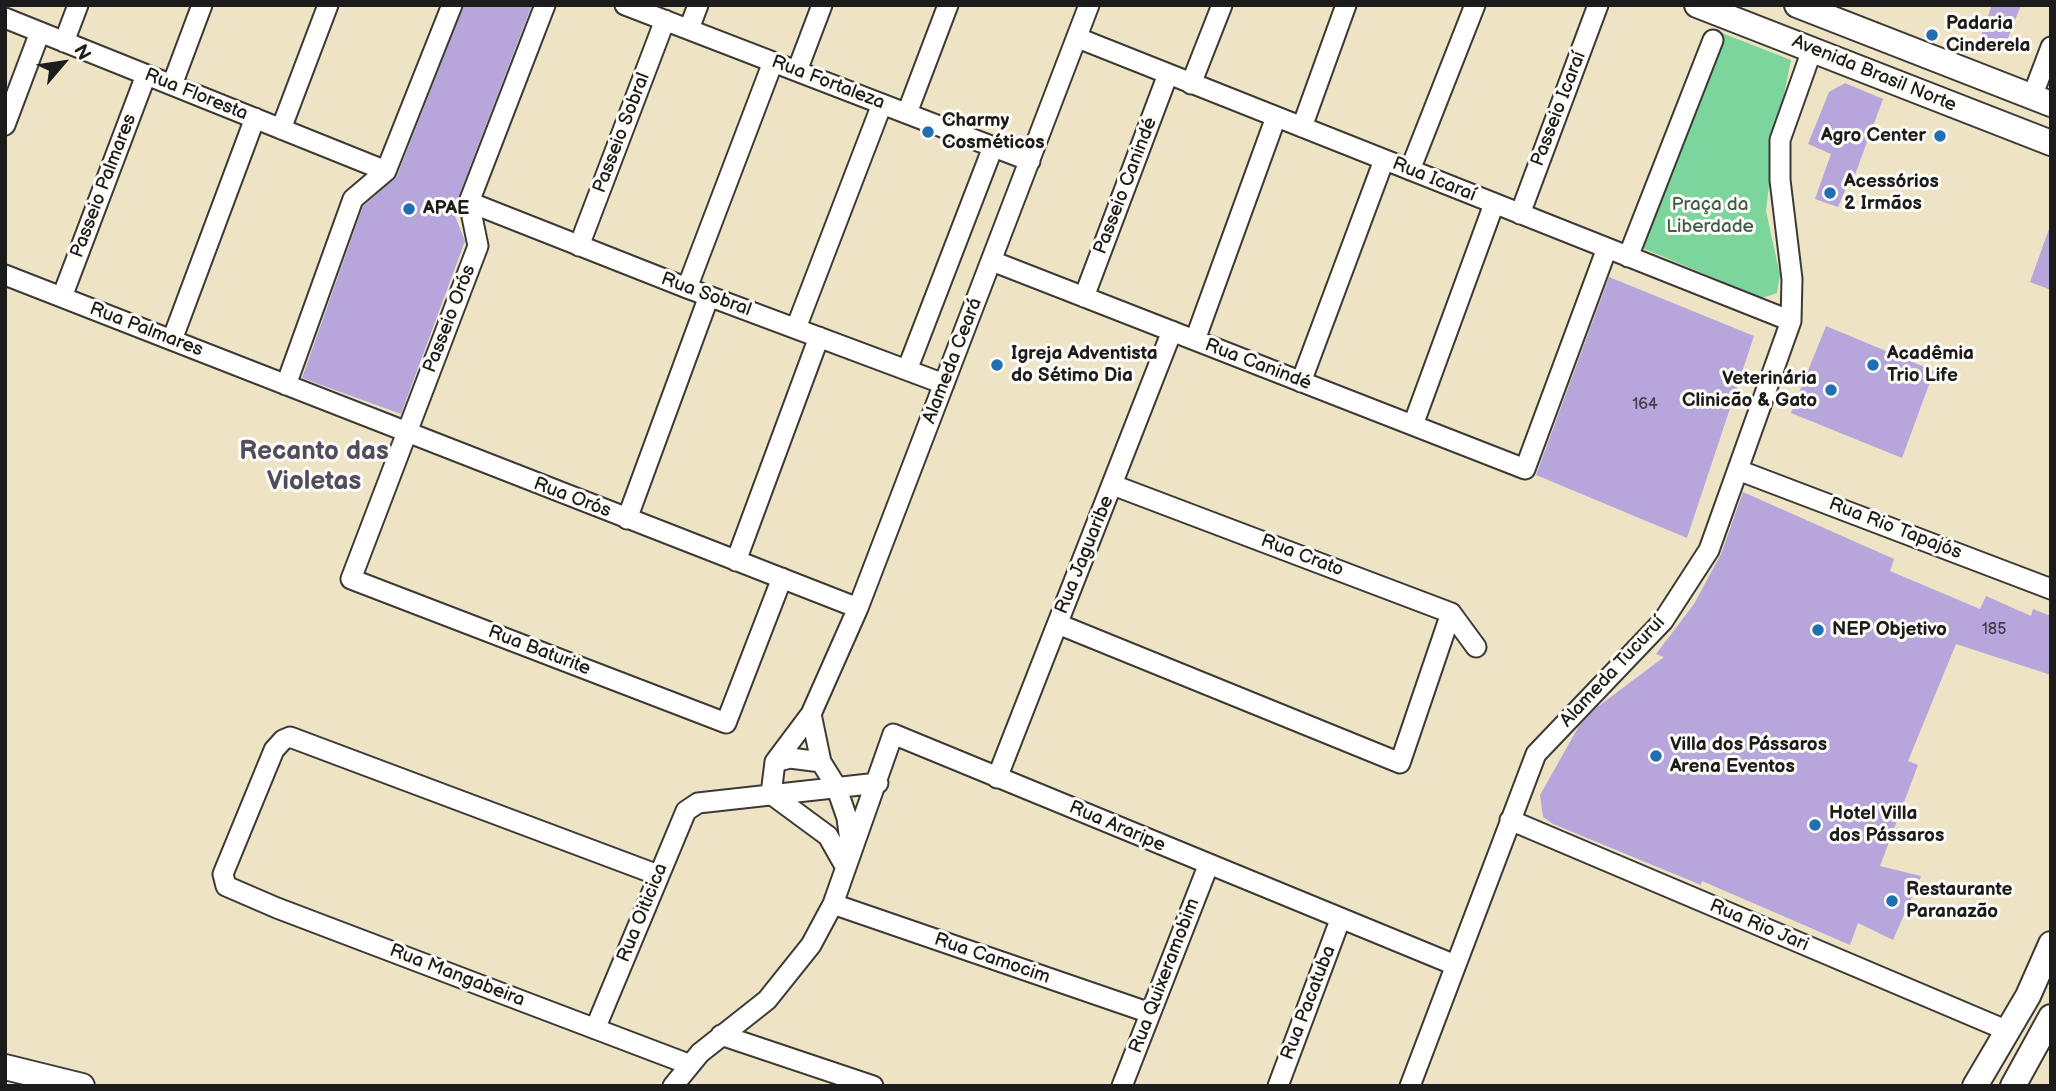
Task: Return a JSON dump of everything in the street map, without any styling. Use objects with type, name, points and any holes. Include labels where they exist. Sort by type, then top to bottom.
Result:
[{"type":"main road","name":"Avenida Brasil Norte","points":[[1697,5],[2051,143]]},
{"type":"main road","name":"Avenida Brasil Norte","points":[[1797,5],[2041,100]]},
{"type":"main road","points":[[1975,1086],[2028,996],[2051,944]]},
{"type":"main road","points":[[2013,1086],[2051,1017]]},
{"type":"main road","points":[[5,1067],[82,1086]]},
{"type":"street","points":[[64,42],[78,5]]},
{"type":"street","points":[[172,85],[202,5]]},
{"type":"street","points":[[281,129],[327,5]]},
{"type":"street","points":[[286,385],[353,198],[386,171],[452,5]]},
{"type":"street","points":[[470,202],[545,5]]},
{"type":"street","name":"Rua Fortaleza","points":[[625,5],[1030,161]]},
{"type":"street","points":[[689,29],[698,5]]},
{"type":"street","points":[[797,71],[822,5]]},
{"type":"street","points":[[907,113],[948,5]]},
{"type":"street","name":"Alameda Ceará","points":[[775,762],[811,714],[859,608],[1089,5]]},
{"type":"street","points":[[1191,84],[1222,5]]},
{"type":"street","points":[[1302,128],[1346,5]]},
{"type":"street","points":[[1410,170],[1475,5]]},
{"type":"street","name":"Passeio Icaraí","points":[[1520,214],[1598,5]]},
{"type":"street","name":"Rua Floresta","points":[[5,18],[386,171]]},
{"type":"street","name":"Passeio Sobral","points":[[579,246],[665,20]]},
{"type":"street","points":[[5,125],[40,32]]},
{"type":"street","name":"Rua Icaraí","points":[[1077,38],[1791,321]]},
{"type":"street","points":[[1628,257],[1713,40]]},
{"type":"street","points":[[2041,100],[2051,47]]},
{"type":"street","name":"Alameda Tucuruí","points":[[1410,1086],[1535,754],[1663,621],[1709,550],[1791,321],[1792,279],[1780,180],[1780,140],[1812,50]]},
{"type":"street","points":[[687,288],[773,62]]},
{"type":"street","name":"Passeio Canindé","points":[[1084,297],[1168,74]]},
{"type":"street","name":"Passeio Palmares","points":[[62,298],[146,75]]},
{"type":"street","points":[[796,328],[882,104]]},
{"type":"street","points":[[1195,340],[1276,117]]},
{"type":"street","points":[[172,340],[255,118]]},
{"type":"street","points":[[907,370],[993,147]]},
{"type":"street","points":[[1301,382],[1384,160]]},
{"type":"street","name":"Rua Sobral","points":[[470,202],[687,288],[944,384]]},
{"type":"street","name":"Passeio Orós","points":[[351,579],[478,246],[470,202]]},
{"type":"street","points":[[1413,425],[1494,204]]},
{"type":"street","name":"Rua Canindé","points":[[992,261],[1525,469],[1607,248]]},
{"type":"street","name":"Rua Palmares","points":[[5,275],[286,385]]},
{"type":"street","points":[[627,519],[709,296]]},
{"type":"street","name":"Rua Jaguaribe","points":[[997,778],[1172,331]]},
{"type":"street","points":[[736,561],[819,337]]},
{"type":"street","name":"Rua Orós","points":[[286,385],[859,608]]},
{"type":"street","name":"Rua Rio Tapajós","points":[[1738,470],[2051,589]]},
{"type":"street","name":"Rua Crato","points":[[1113,485],[1451,613]]},
{"type":"street","name":"Rua Baturite","points":[[351,579],[726,723],[782,579]]},
{"type":"street","points":[[1451,613],[1476,647]]},
{"type":"street","points":[[1058,624],[1400,764],[1451,613]]},
{"type":"street","points":[[811,714],[821,762],[836,786],[847,818],[848,860]]},
{"type":"street","name":"Rua Araripe","points":[[878,783],[893,734],[1208,866],[1455,965]]},
{"type":"street","name":"Rua Mangabeira","points":[[658,875],[290,737],[274,750],[223,874],[226,886],[688,1064]]},
{"type":"street","points":[[771,794],[775,762],[790,758],[821,762]]},
{"type":"street","points":[[673,1086],[688,1064],[767,1000],[811,945],[833,904],[878,783],[771,794]]},
{"type":"street","points":[[771,794],[828,836],[848,860]]},
{"type":"street","name":"Rua Oiticica","points":[[596,1029],[686,811],[698,803],[771,794]]},
{"type":"street","name":"Rua Rio Jari","points":[[1510,820],[2008,1031]]},
{"type":"street","name":"Rua Quixeramobim","points":[[1122,1086],[1208,866]]},
{"type":"street","name":"Rua Camocim","points":[[833,904],[1150,1013]]},
{"type":"street","name":"Rua Pacatuba","points":[[1278,1086],[1340,920]]},
{"type":"street","points":[[722,1035],[873,1086]]},
{"type":"green space","name":"Praça da Liberdade","points":[[1722,33],[1791,60],[1774,144],[1766,211],[1780,275],[1777,293],[1762,298],[1640,247]]},
{"type":"building","name":"APAE","points":[[464,5],[532,5],[458,198],[455,216],[465,241],[401,414],[302,378],[363,206],[397,176]]},
{"type":"building","points":[[1992,5],[2021,5],[2005,46],[1981,35]]},
{"type":"building","points":[[1845,83],[1883,99],[1850,188],[1847,186],[1838,207],[1815,199],[1831,154],[1808,144],[1829,92]]},
{"type":"building","points":[[2051,229],[2051,290],[2030,282]]},
{"type":"building","points":[[1609,277],[1754,336],[1687,538],[1536,475]]},
{"type":"building","points":[[1826,326],[1934,371],[1902,458],[1791,413]]},
{"type":"building","points":[[1743,492],[1894,559],[1890,571],[1980,609],[1986,596],[2031,616],[2033,609],[2051,616],[2051,675],[1956,644],[1908,761],[1918,765],[1880,866],[1921,876],[1893,940],[1858,923],[1850,945],[1702,881],[1701,885],[1553,824],[1543,817],[1540,795],[1579,726],[1596,708],[1664,657],[1656,654],[1694,604],[1721,554]]},
{"type":"place","name":"Padaria Cinderela","points":[[1932,35]]},
{"type":"place","name":"Charmy Cosméticos","points":[[928,132]]},
{"type":"place","name":"Agro Center","points":[[1940,136]]},
{"type":"place","name":"Acessórios 2 Irmãos","points":[[1830,193]]},
{"type":"place","name":"APAE","points":[[409,209]]},
{"type":"place","name":"Igreja Adventista do Sétimo Dia","points":[[997,365]]},
{"type":"place","name":"Acadêmia Trio Life","points":[[1873,365]]},
{"type":"place","name":"Veterinária Clinicão & Gato","points":[[1831,390]]},
{"type":"place","name":"NEP Objetivo","points":[[1818,630]]},
{"type":"place","name":"Villa dos Pássaros Arena Eventos","points":[[1656,756]]},
{"type":"place","name":"Hotel Villa dos Pássaros","points":[[1815,825]]},
{"type":"place","name":"Restaurante Paranazão","points":[[1892,901]]},
{"type":"district","name":"Recanto das Violetas","points":[[314,467]]}]
